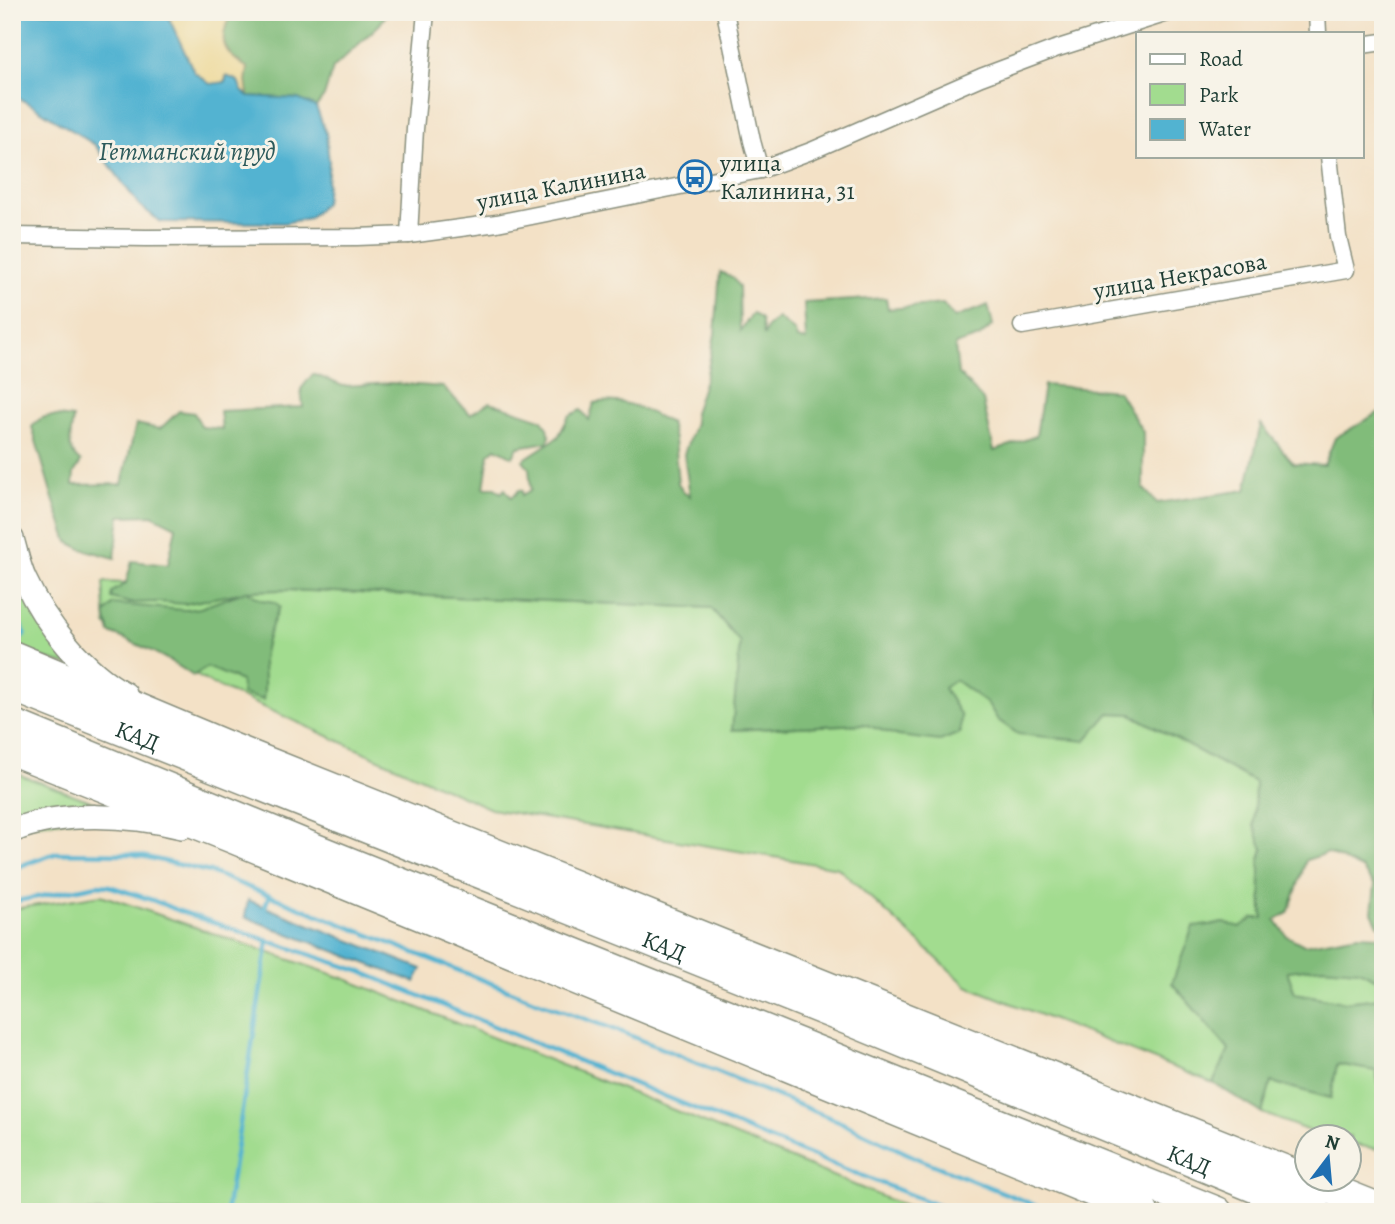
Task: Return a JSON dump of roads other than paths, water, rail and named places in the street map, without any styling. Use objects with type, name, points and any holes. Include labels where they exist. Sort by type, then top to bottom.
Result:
[{"type":"highway","points":[[12,656],[224,745],[1383,1210]]},
{"type":"highway","name":"КАД","points":[[12,686],[853,1022],[1315,1212]]},
{"type":"highway","name":"КАД","points":[[12,724],[1143,1197],[1217,1212]]},
{"type":"highway","points":[[12,750],[1143,1197],[1198,1212]]},
{"type":"highway","points":[[609,898],[853,1022]]},
{"type":"main road","points":[[12,539],[24,578],[39,607],[57,634],[89,668],[116,689],[224,745]]},
{"type":"main road","points":[[12,831],[50,820],[90,817],[172,824],[233,838]]},
{"type":"street","points":[[409,235],[426,12]]},
{"type":"street","points":[[725,12],[760,170]]},
{"type":"street","name":"улица Калинина","points":[[12,236],[146,238],[409,235],[497,223],[760,170],[1030,58],[1171,12]]},
{"type":"street","points":[[1317,12],[1318,32]]},
{"type":"street","points":[[1364,45],[1383,42]]},
{"type":"street","name":"улица Некрасова","points":[[1022,326],[1346,270],[1338,237],[1329,158]]},
{"type":"water","name":"Гетманский пруд","points":[[12,12],[166,12],[194,72],[210,84],[225,82],[227,76],[238,81],[242,91],[248,96],[298,99],[316,107],[326,133],[329,162],[325,203],[309,218],[284,223],[161,222],[139,205],[95,145],[12,95]]},
{"type":"water","points":[[248,900],[422,969],[415,982],[245,917]]},
{"type":"waterway","points":[[12,613],[25,633],[21,638],[12,635]]},
{"type":"waterway","points":[[12,870],[57,853],[133,854],[210,872],[624,1033],[838,1121],[919,1159],[1052,1212]]},
{"type":"waterway","points":[[12,902],[98,885],[152,900],[359,971],[954,1212]]},
{"type":"waterway","points":[[265,907],[269,895]]},
{"type":"waterway","points":[[227,1208],[268,941]]},
{"type":"place","name":"улица Калинина, 31","points":[[695,177]]}]
